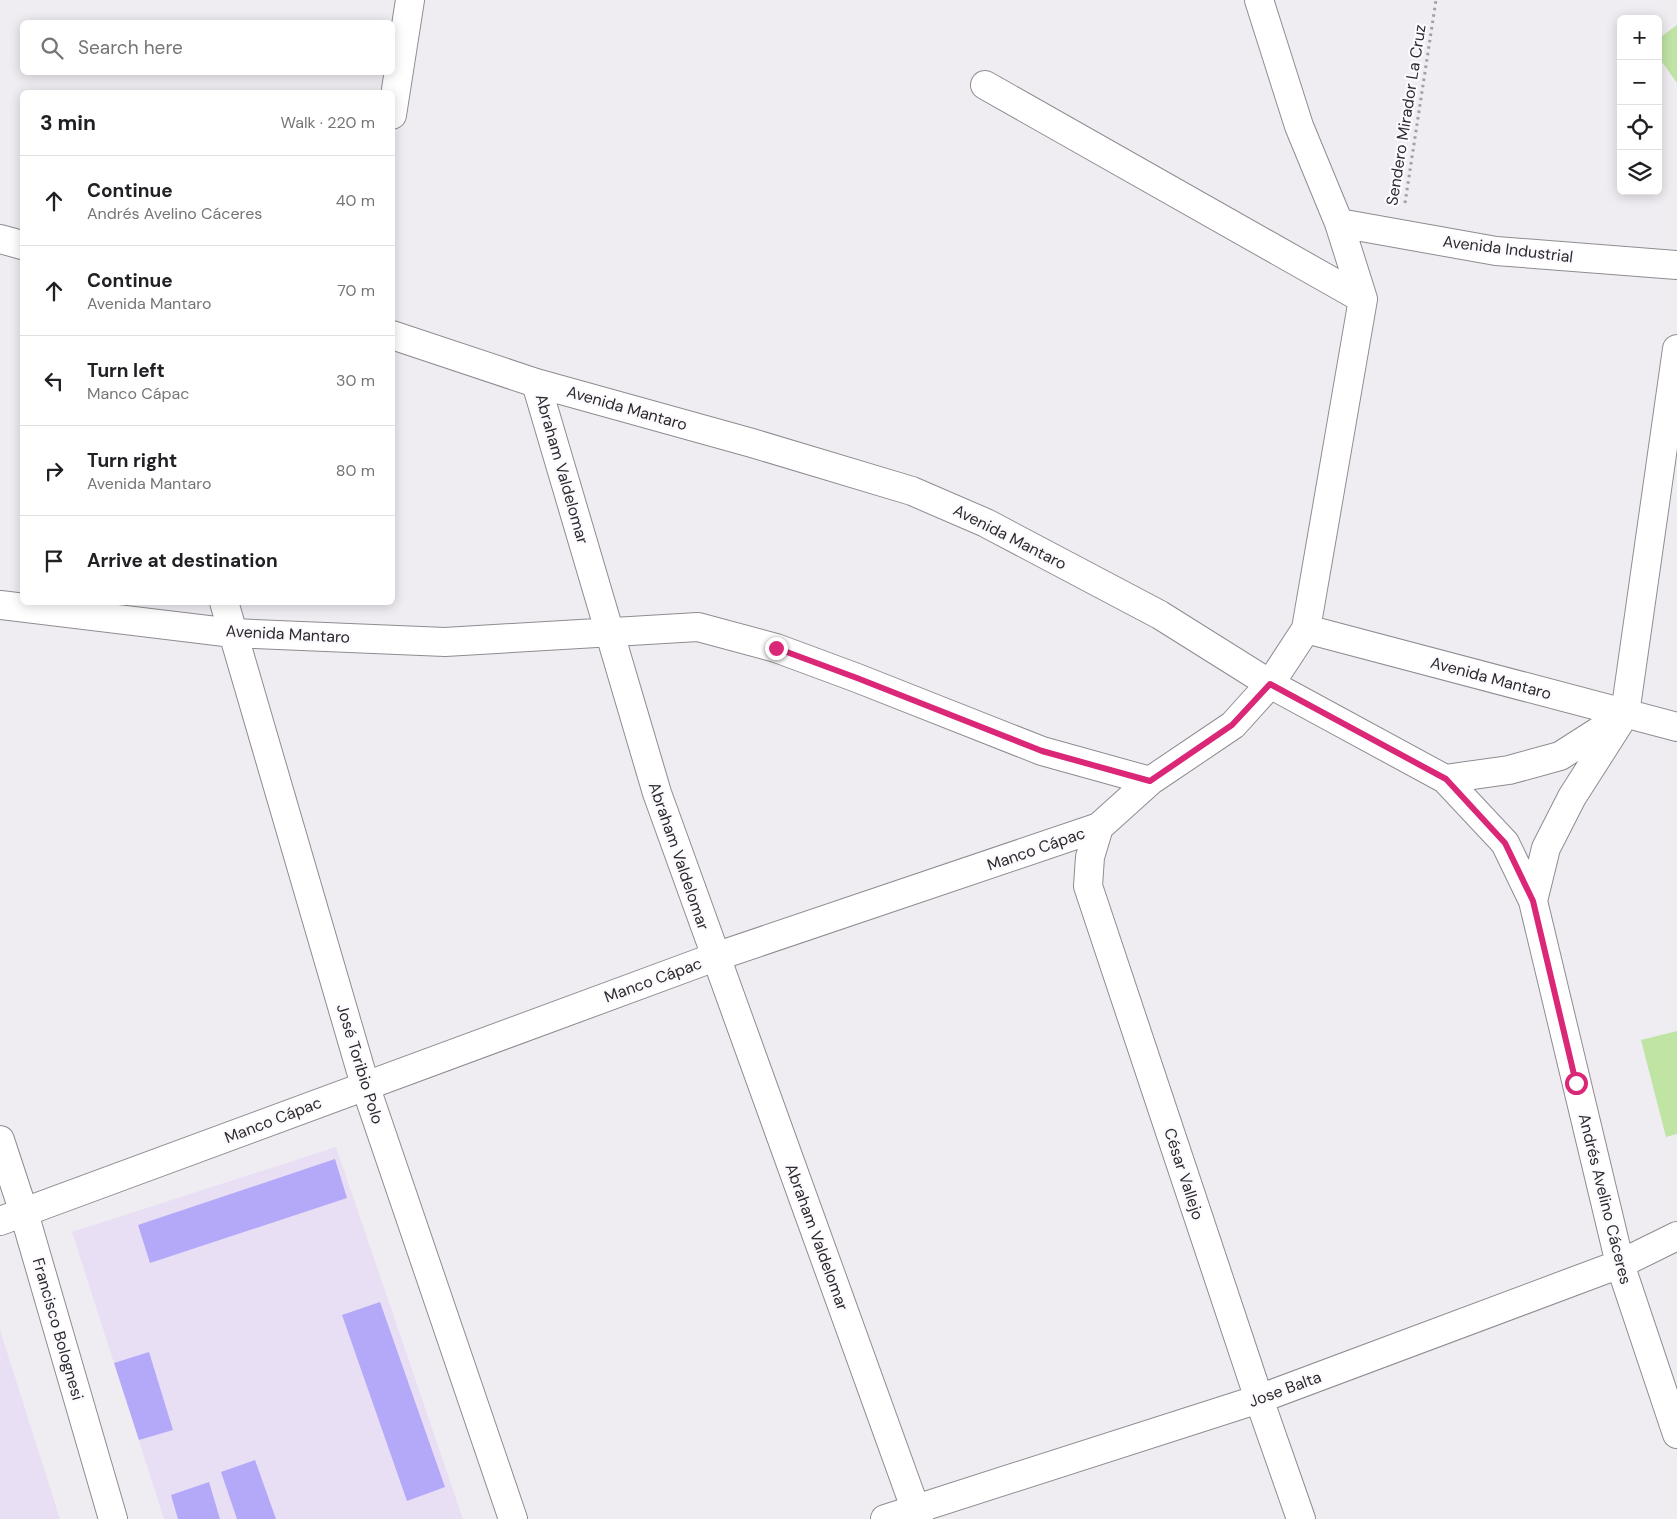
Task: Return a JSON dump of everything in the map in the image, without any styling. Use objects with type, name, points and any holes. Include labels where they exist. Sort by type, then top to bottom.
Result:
[{"type":"street","points":[[395,96],[410,0]]},
{"type":"street","points":[[1260,0],[1299,126],[1339,223],[1363,300],[1306,629]]},
{"type":"street","points":[[985,85],[1363,300]]},
{"type":"street","name":"Avenida Industrial","points":[[1339,223],[1496,251],[1677,265]]},
{"type":"street","points":[[0,239],[20,244]]},
{"type":"street","name":"Avenida Mantaro","points":[[395,336],[536,382],[752,443],[912,491],[986,523],[1160,615],[1270,684],[1446,779],[1505,843],[1533,901]]},
{"type":"street","points":[[1533,901],[1546,848],[1572,797],[1625,714],[1677,349]]},
{"type":"street","name":"Abraham Valdelomar","points":[[536,382],[656,793],[917,1514]]},
{"type":"street","name":"Avenida Mantaro","points":[[0,605],[233,632],[445,642],[610,634],[698,627],[759,644],[857,678],[1042,751],[1150,781]]},
{"type":"street","name":"José Toribio Polo","points":[[225,605],[365,1085],[513,1519]]},
{"type":"street","name":"Manco Cápac","points":[[12,1217],[715,957],[1100,827],[1150,781],[1232,725],[1270,684],[1306,629]]},
{"type":"street","name":"Avenida Mantaro","points":[[1306,629],[1677,727]]},
{"type":"street","points":[[1446,779],[1509,770],[1560,756],[1625,714]]},
{"type":"street","name":"César Vallejo","points":[[1100,827],[1090,857],[1088,886],[1259,1399],[1301,1519]]},
{"type":"street","name":"Andrés Avelino Cáceres","points":[[1533,901],[1620,1264],[1677,1434]]},
{"type":"street","name":"Francisco Bolognesi","points":[[0,1140],[12,1217],[113,1519]]},
{"type":"street","name":"Jose Balta","points":[[885,1519],[917,1514],[1259,1399],[1620,1264],[1677,1236]]},
{"type":"path","name":"Sendero Mirador La Cruz","points":[[1400,234],[1436,0]]},
{"type":"shaded area","points":[[336,1147],[463,1519],[164,1519],[72,1232]]},
{"type":"shaded area","points":[[0,1330],[60,1519],[0,1519]]},
{"type":"green space","points":[[1677,25],[1677,83],[1662,62],[1662,36]]},
{"type":"green space","points":[[1677,1031],[1677,1134],[1666,1137],[1641,1040]]},
{"type":"building","points":[[335,1159],[347,1198],[150,1263],[138,1225]]},
{"type":"building","points":[[380,1302],[445,1487],[407,1501],[342,1315]]},
{"type":"building","points":[[149,1352],[173,1430],[139,1440],[114,1363]]},
{"type":"building","points":[[255,1460],[276,1519],[237,1519],[221,1472]]},
{"type":"building","points":[[209,1482],[220,1519],[178,1519],[171,1495]]},
{"type":"route","points":[[776,648],[1042,751],[1150,781],[1232,725],[1270,684],[1446,779],[1505,843],[1533,901],[1576,1083]]}]
